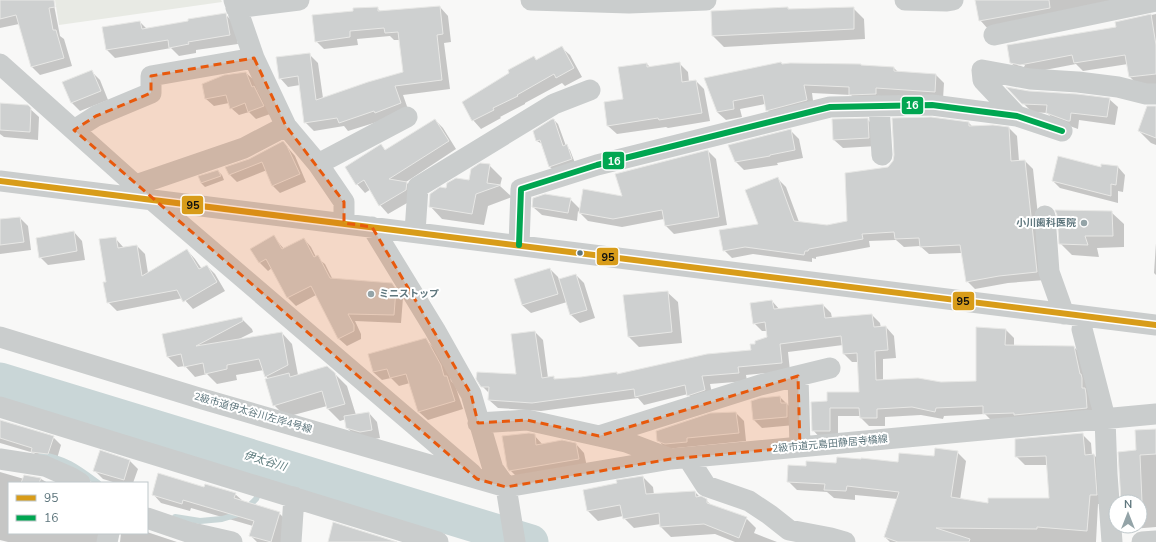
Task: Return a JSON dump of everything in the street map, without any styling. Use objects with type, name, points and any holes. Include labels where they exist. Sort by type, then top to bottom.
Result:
[{"type":"street","points":[[299,0],[235,4],[254,58],[286,126],[318,164],[344,202],[344,223]]},
{"type":"street","points":[[531,0],[629,3],[706,0]]},
{"type":"street","points":[[905,0],[947,2],[953,0]]},
{"type":"street","points":[[994,35],[1155,4]]},
{"type":"street","points":[[74,130],[96,116],[151,93],[152,76],[254,58]]},
{"type":"street","points":[[0,64],[152,200],[477,479]]},
{"type":"street","points":[[1017,116],[983,80],[982,70],[1030,79],[1084,82],[1118,86],[1146,94],[1156,94]]},
{"type":"street","points":[[415,232],[418,187],[554,104],[590,90]]},
{"type":"street","points":[[519,245],[521,189],[597,165],[830,107],[932,105],[1017,116],[1062,132]]},
{"type":"street","points":[[879,106],[882,155]]},
{"type":"street","points":[[318,164],[407,117]]},
{"type":"street","points":[[136,185],[244,148],[286,126]]},
{"type":"street","points":[[0,181],[1156,325]]},
{"type":"street","points":[[1045,216],[1049,272],[1064,314]]},
{"type":"street","points":[[372,227],[435,330],[471,394],[478,424],[493,469],[507,491],[515,542]]},
{"type":"street","points":[[1082,329],[1105,418],[1112,542]]},
{"type":"street","name":"2級市道伊太谷川左岸4号線","points":[[0,337],[199,398],[477,479],[507,491]]},
{"type":"street","points":[[599,436],[760,385],[830,368]]},
{"type":"street","points":[[798,376],[800,447]]},
{"type":"street","points":[[0,407],[438,542]]},
{"type":"street","name":"2級市道元島田静居寺橋線","points":[[507,491],[680,459],[1156,414]]},
{"type":"street","points":[[478,424],[527,420],[626,442],[680,459],[706,486],[749,501],[789,530],[845,542]]},
{"type":"street","points":[[0,459],[45,466],[70,476],[79,482]]},
{"type":"street","points":[[291,542],[294,497]]},
{"type":"street","points":[[148,518],[188,532],[232,542]]},
{"type":"street","points":[[1142,542],[1156,541]]},
{"type":"highlighted area","points":[[254,58],[286,126],[344,202],[344,223],[372,227],[471,394],[478,423],[527,420],[599,436],[798,376],[800,447],[671,459],[506,487],[477,479],[74,130],[96,116],[151,93],[151,76]]},
{"type":"shaded area","points":[[55,0],[221,0],[222,2],[59,25]]},
{"type":"building","points":[[0,0],[54,0],[55,7],[49,8],[53,30],[56,30],[64,58],[31,67],[16,15],[0,19]]},
{"type":"building","points":[[975,0],[1049,0],[1050,8],[979,21]]},
{"type":"building","points":[[440,6],[443,34],[437,35],[442,80],[395,86],[401,103],[375,113],[374,111],[339,123],[337,118],[304,123],[298,76],[279,79],[276,57],[310,53],[316,100],[368,82],[403,72],[398,32],[385,33],[384,28],[350,31],[350,37],[315,42],[312,15],[353,11],[353,8],[378,7],[378,11]]},
{"type":"building","points":[[788,7],[788,9],[854,7],[854,29],[712,36],[711,11]]},
{"type":"building","points":[[226,13],[230,35],[188,42],[189,44],[169,48],[168,40],[106,50],[102,27],[140,21],[142,29],[188,21],[188,19]]},
{"type":"building","points":[[1151,14],[1156,45],[1156,74],[1129,77],[1125,55],[1074,63],[1072,55],[1020,65],[1010,63],[1007,45],[1116,27],[1115,22]]},
{"type":"building","points":[[562,46],[574,68],[556,78],[554,74],[517,95],[518,96],[493,108],[494,110],[472,121],[462,102],[509,73],[508,70],[534,56],[536,60]]},
{"type":"building","points":[[680,62],[682,82],[696,80],[702,113],[607,126],[604,102],[623,99],[618,67],[647,63],[647,67]]},
{"type":"building","points":[[781,62],[782,64],[861,64],[894,67],[894,71],[936,74],[935,92],[876,88],[876,94],[849,95],[849,87],[804,85],[807,100],[766,111],[763,95],[733,101],[734,109],[717,112],[704,78]]},
{"type":"building","points":[[92,70],[101,91],[71,103],[62,82]]},
{"type":"building","points":[[246,72],[252,87],[254,86],[264,106],[248,112],[245,103],[230,109],[226,95],[205,99],[202,84],[224,75]]},
{"type":"building","points":[[1006,87],[1029,91],[1110,98],[1107,117],[1071,113],[1070,121],[1068,121],[1046,113],[1047,105],[1022,104]]},
{"type":"building","points":[[0,103],[28,105],[31,108],[30,132],[0,130]]},
{"type":"building","points":[[1147,106],[1156,106],[1156,138],[1138,131]]},
{"type":"building","points":[[931,117],[969,122],[969,126],[993,125],[1009,127],[1011,161],[1025,160],[1037,272],[999,276],[966,282],[960,245],[920,247],[919,238],[895,239],[894,232],[862,234],[863,239],[809,249],[808,251],[805,251],[804,255],[745,247],[723,251],[719,230],[758,224],[745,190],[778,177],[794,221],[827,225],[847,221],[845,173],[888,167],[893,161],[894,155],[892,118]]},
{"type":"building","points":[[868,118],[869,138],[833,140],[832,119]]},
{"type":"building","points":[[435,119],[449,141],[389,179],[407,182],[406,190],[379,206],[364,180],[356,185],[345,167],[381,144],[385,150]]},
{"type":"building","points":[[554,119],[563,146],[567,144],[572,159],[549,167],[540,140],[536,141],[533,131]]},
{"type":"building","points":[[791,129],[795,150],[735,162],[728,145]]},
{"type":"building","points":[[283,141],[287,146],[300,174],[272,186],[262,162],[229,175],[225,167],[249,159]]},
{"type":"building","points":[[708,150],[719,217],[665,226],[662,210],[613,219],[579,213],[583,189],[622,196],[615,174]]},
{"type":"building","points":[[1058,156],[1101,167],[1101,164],[1118,166],[1116,185],[1111,184],[1111,196],[1052,181]]},
{"type":"building","points":[[480,163],[490,164],[487,183],[501,185],[476,194],[472,214],[429,207],[430,194],[440,187],[446,188],[447,183],[456,178],[469,180],[471,169]]},
{"type":"building","points":[[218,170],[221,176],[201,183],[198,176]]},
{"type":"building","points":[[545,194],[571,198],[568,213],[532,207],[533,198]]},
{"type":"building","name":"小川歯科医院","points":[[1055,210],[1112,211],[1113,236],[1085,236],[1088,245],[1059,244],[1057,215]]},
{"type":"building","points":[[20,217],[24,242],[0,245],[0,219]]},
{"type":"building","points":[[74,231],[77,251],[39,258],[36,238]]},
{"type":"building","points":[[274,235],[282,249],[304,238],[314,257],[318,255],[330,278],[392,283],[396,289],[394,315],[348,314],[354,325],[354,331],[338,339],[311,286],[287,298],[266,259],[259,263],[250,249]]},
{"type":"building","points":[[116,237],[118,248],[137,245],[142,276],[187,249],[199,269],[207,265],[217,282],[183,302],[177,290],[107,303],[103,282],[106,282],[99,239]]},
{"type":"building","points":[[550,268],[558,294],[522,305],[514,279]]},
{"type":"building","points":[[576,274],[587,310],[570,315],[559,279]]},
{"type":"building","points":[[668,291],[672,332],[628,337],[623,295]]},
{"type":"building","points":[[772,300],[774,309],[823,304],[825,318],[872,314],[874,327],[886,326],[888,350],[875,351],[876,380],[918,378],[941,382],[976,381],[976,327],[1006,329],[1005,345],[1074,346],[1082,378],[1082,388],[1085,388],[1087,408],[1014,415],[1014,413],[983,414],[983,406],[936,408],[935,412],[912,407],[877,409],[877,418],[860,418],[859,408],[830,408],[830,431],[812,431],[811,402],[827,401],[827,392],[859,392],[857,353],[843,354],[841,336],[780,344],[782,363],[738,367],[739,373],[702,376],[705,390],[687,396],[685,385],[635,397],[634,389],[532,403],[488,400],[489,387],[481,387],[476,379],[477,372],[516,374],[511,334],[535,331],[542,378],[554,376],[554,379],[581,377],[617,372],[617,374],[707,354],[751,350],[750,344],[755,344],[755,341],[767,337],[765,322],[753,324],[750,303]]},
{"type":"building","points":[[242,317],[243,321],[196,346],[282,332],[288,365],[265,377],[259,359],[227,365],[227,369],[205,374],[203,363],[184,367],[181,354],[167,357],[162,334]]},
{"type":"building","points":[[426,338],[441,365],[444,376],[447,376],[455,401],[418,412],[406,374],[390,378],[387,369],[373,372],[368,354]]},
{"type":"building","points":[[327,366],[335,373],[345,404],[327,409],[322,391],[273,406],[265,379],[289,373],[290,377]]},
{"type":"building","points":[[780,396],[781,403],[787,403],[787,417],[753,420],[751,401],[760,398]]},
{"type":"building","points":[[369,412],[372,430],[360,432],[346,428],[344,416]]},
{"type":"building","points":[[736,412],[739,433],[687,438],[687,442],[665,444],[657,441],[656,431],[710,413]]},
{"type":"building","points":[[0,420],[54,436],[48,454],[31,452],[32,448],[0,438]]},
{"type":"building","points":[[1156,429],[1156,454],[1140,455],[1142,494],[1121,494],[1118,452],[1136,450],[1135,430]]},
{"type":"building","points":[[529,433],[535,434],[536,445],[562,440],[576,443],[579,459],[509,471],[502,436]]},
{"type":"building","points":[[1083,433],[1085,455],[1094,454],[1097,495],[1090,495],[1087,531],[1037,527],[1037,529],[936,528],[970,539],[969,542],[898,542],[884,537],[899,492],[847,486],[846,491],[824,490],[825,484],[787,482],[788,465],[806,466],[806,461],[836,463],[837,457],[898,462],[899,453],[934,456],[935,448],[958,451],[951,497],[988,503],[988,498],[1049,498],[1046,456],[1015,457],[1015,439]]},
{"type":"building","points":[[100,450],[130,460],[124,480],[93,471]]},
{"type":"building","points":[[158,473],[204,487],[205,484],[236,493],[234,498],[280,512],[271,542],[249,536],[254,521],[183,500],[182,504],[152,495]]},
{"type":"building","points":[[24,475],[41,478],[39,482],[21,482]]},
{"type":"building","points":[[643,476],[646,494],[695,491],[696,497],[701,496],[707,499],[707,503],[747,517],[739,538],[704,524],[660,527],[659,513],[623,519],[620,505],[587,511],[583,490],[617,483],[616,480]]},
{"type":"building","points":[[333,522],[397,542],[328,542]]},
{"type":"waterway","name":"伊太谷川","points":[[0,380],[531,542]]},
{"type":"waterway","points":[[41,455],[50,456],[65,461],[97,482]]},
{"type":"waterway","points":[[175,517],[200,521],[222,519],[242,513],[256,499],[273,464]]},
{"type":"transit line","name":"16","points":[[519,245],[521,189],[597,165],[830,107],[932,105],[1017,116],[1062,131]]},
{"type":"transit line","name":"95","points":[[0,181],[1156,325]]},
{"type":"place","name":"小川歯科医院","points":[[1084,223]]},
{"type":"place","name":"ミニストップ","points":[[371,294]]}]
